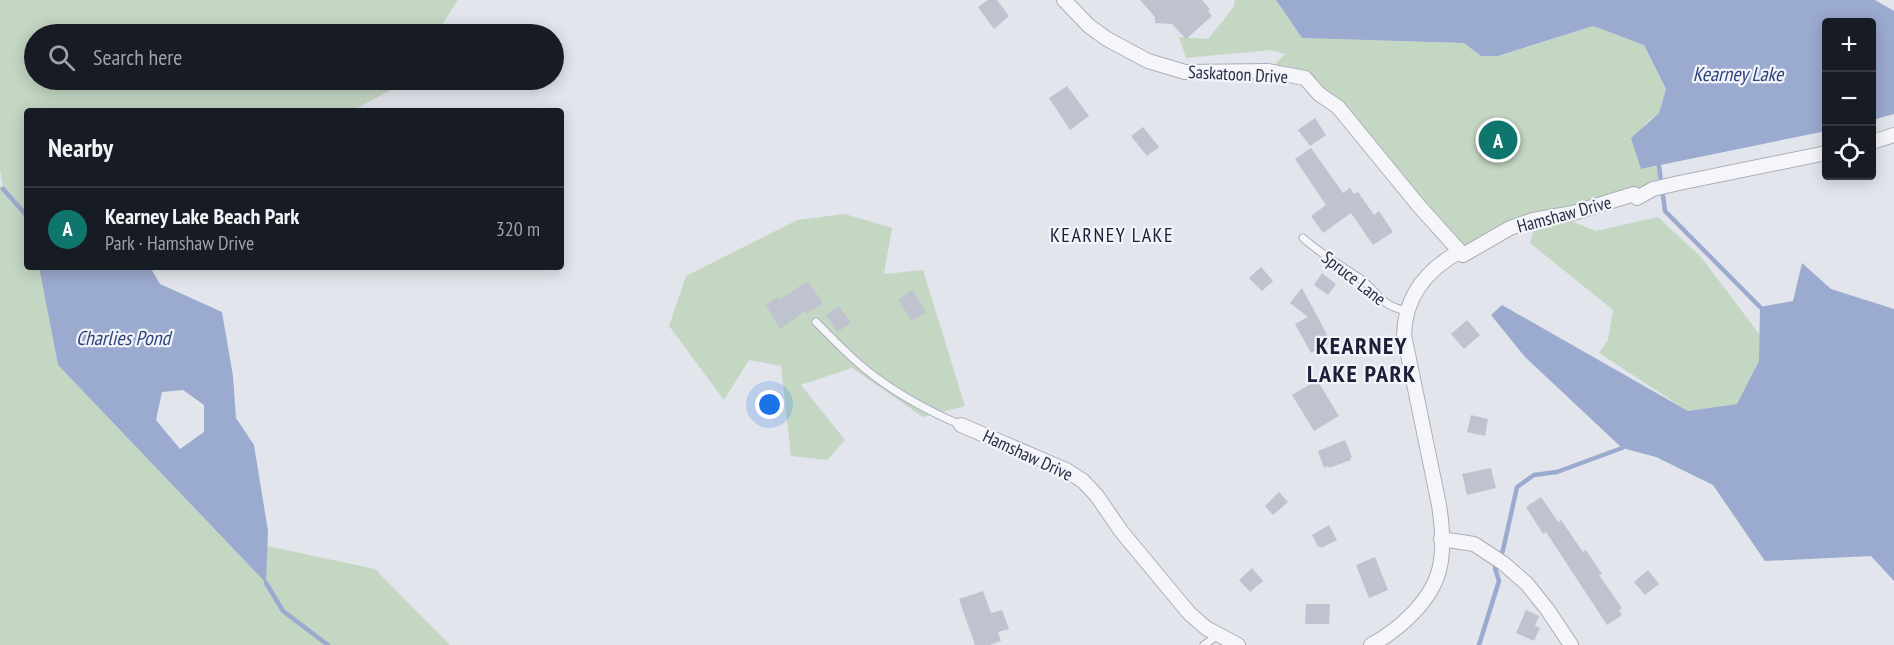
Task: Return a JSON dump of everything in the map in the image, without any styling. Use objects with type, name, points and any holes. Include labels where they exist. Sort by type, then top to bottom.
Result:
[{"type":"street","name":"Saskatoon Drive","points":[[1064,0],[1089,26],[1107,39],[1148,61],[1185,72],[1268,71],[1305,78],[1319,94],[1338,107],[1419,206],[1463,255]]},
{"type":"street","points":[[1876,141],[1894,135]]},
{"type":"street","name":"Hamshaw Drive","points":[[1371,645],[1404,623],[1423,601],[1440,568],[1442,522],[1405,344],[1404,326],[1418,287],[1429,273],[1443,261],[1459,252],[1463,255],[1510,228],[1533,220],[1573,213],[1634,194],[1637,198],[1653,189],[1822,154]]},
{"type":"street","name":"Hamshaw Drive","points":[[961,425],[1066,471],[1083,481],[1097,496],[1120,531],[1189,613],[1206,628],[1238,645]]},
{"type":"street","points":[[1441,539],[1474,544],[1497,559],[1527,584],[1571,645]]},
{"type":"lane","name":"Spruce Lane","points":[[1303,238],[1341,268],[1365,283],[1382,301],[1398,310],[1408,311]]},
{"type":"lane","name":"Hamshaw Drive","points":[[816,322],[847,353],[883,382],[921,407],[961,425]]},
{"type":"lane","points":[[1204,645],[1218,635]]},
{"type":"green space","points":[[0,0],[458,0],[442,24],[24,24],[24,90],[390,90],[357,108],[24,108],[24,270],[40,270],[58,365],[265,582],[267,546],[375,569],[450,645],[0,645],[0,186],[3,188],[0,169]]},
{"type":"green space","points":[[1235,0],[1276,0],[1302,38],[1464,43],[1499,56],[1593,26],[1644,45],[1666,89],[1659,113],[1645,124],[1641,169],[1659,166],[1662,189],[1552,217],[1463,255],[1319,94],[1287,75],[1268,71],[1285,54],[1270,50],[1186,58],[1179,37],[1208,39],[1233,8]]},
{"type":"green space","points":[[845,214],[892,228],[884,274],[923,270],[965,406],[923,417],[852,368],[801,385],[845,440],[827,460],[791,456],[781,366],[749,360],[724,400],[669,326],[686,276],[797,220]]},
{"type":"green space","points":[[1658,217],[1701,257],[1760,335],[1759,361],[1738,404],[1688,411],[1599,353],[1608,340],[1613,310],[1530,243],[1536,224],[1564,218],[1596,231]]},
{"type":"water","name":"Kearney Lake","points":[[1276,0],[1875,0],[1894,11],[1894,114],[1876,119],[1876,18],[1822,18],[1822,132],[1641,169],[1631,138],[1659,113],[1666,89],[1644,45],[1593,26],[1498,56],[1481,56],[1464,43],[1302,38]]},
{"type":"water","points":[[1802,263],[1831,289],[1894,309],[1894,581],[1871,556],[1765,561],[1713,485],[1656,457],[1622,448],[1525,357],[1491,315],[1502,305],[1688,411],[1737,404],[1759,361],[1760,307],[1793,301]]},
{"type":"water","name":"Charlies Pond","points":[[40,270],[152,270],[160,284],[222,312],[233,376],[236,418],[254,445],[268,531],[266,583],[58,365]],"holes":[[[183,390],[204,405],[204,432],[180,449],[156,420],[162,392]]]},
{"type":"building","points":[[988,0],[997,0],[1009,16],[994,29],[978,7]]},
{"type":"building","points":[[1140,0],[1202,0],[1210,9],[1208,11],[1212,16],[1186,39],[1172,24],[1155,23],[1155,17]]},
{"type":"building","points":[[1067,86],[1089,116],[1070,130],[1049,98]]},
{"type":"building","points":[[1315,118],[1326,135],[1310,146],[1298,130]]},
{"type":"building","points":[[1143,127],[1159,147],[1147,156],[1131,136]]},
{"type":"building","points":[[1311,148],[1343,193],[1350,188],[1354,194],[1358,192],[1374,215],[1379,211],[1393,232],[1373,245],[1351,213],[1323,233],[1311,216],[1326,205],[1295,159]]},
{"type":"building","points":[[1261,267],[1273,281],[1262,291],[1249,278]]},
{"type":"building","points":[[1322,273],[1336,284],[1328,295],[1314,285]]},
{"type":"building","points":[[807,281],[823,303],[807,314],[805,311],[780,329],[766,305],[778,297],[780,300]]},
{"type":"building","points":[[1302,288],[1331,342],[1311,353],[1295,324],[1308,317],[1290,303]]},
{"type":"building","points":[[912,290],[926,312],[912,321],[898,300]]},
{"type":"building","points":[[839,306],[851,323],[837,332],[826,315]]},
{"type":"building","points":[[1467,320],[1480,335],[1464,349],[1451,334]]},
{"type":"building","points":[[1317,380],[1339,416],[1314,431],[1292,395]]},
{"type":"building","points":[[1471,415],[1488,419],[1485,436],[1467,432]]},
{"type":"building","points":[[1345,440],[1352,457],[1351,460],[1324,468],[1318,451]]},
{"type":"building","points":[[1491,468],[1496,488],[1467,495],[1462,474]]},
{"type":"building","points":[[1279,492],[1288,502],[1273,515],[1265,506]]},
{"type":"building","points":[[1541,497],[1558,522],[1561,520],[1583,552],[1586,550],[1602,574],[1599,575],[1622,608],[1619,610],[1622,615],[1607,625],[1546,532],[1543,534],[1526,507]]},
{"type":"building","points":[[1329,525],[1337,540],[1321,548],[1318,547],[1312,535]]},
{"type":"building","points":[[1375,557],[1388,590],[1369,598],[1356,565]]},
{"type":"building","points":[[1252,568],[1263,581],[1250,592],[1239,580]]},
{"type":"building","points":[[1648,570],[1659,584],[1645,595],[1634,582]]},
{"type":"building","points":[[983,591],[991,613],[1002,610],[1009,629],[998,632],[1001,641],[990,645],[975,645],[959,599]]},
{"type":"building","points":[[1306,604],[1330,604],[1329,624],[1305,624]]},
{"type":"building","points":[[1526,610],[1539,616],[1535,626],[1540,628],[1534,641],[1516,633]]},
{"type":"waterway","points":[[1659,166],[1665,211],[1760,307]]},
{"type":"waterway","points":[[3,189],[24,213]]},
{"type":"waterway","points":[[1479,645],[1499,581],[1495,568],[1503,550],[1517,487],[1534,475],[1557,472],[1622,448]]},
{"type":"waterway","points":[[266,583],[283,611],[328,645]]},
{"type":"place","name":"Kearney Lake Beach Park","points":[[1498,140]]},
{"type":"district","name":"KEARNEY LAKE","points":[[1112,235]]},
{"type":"district","name":"KEARNEY LAKE PARK","points":[[1362,359]]}]
